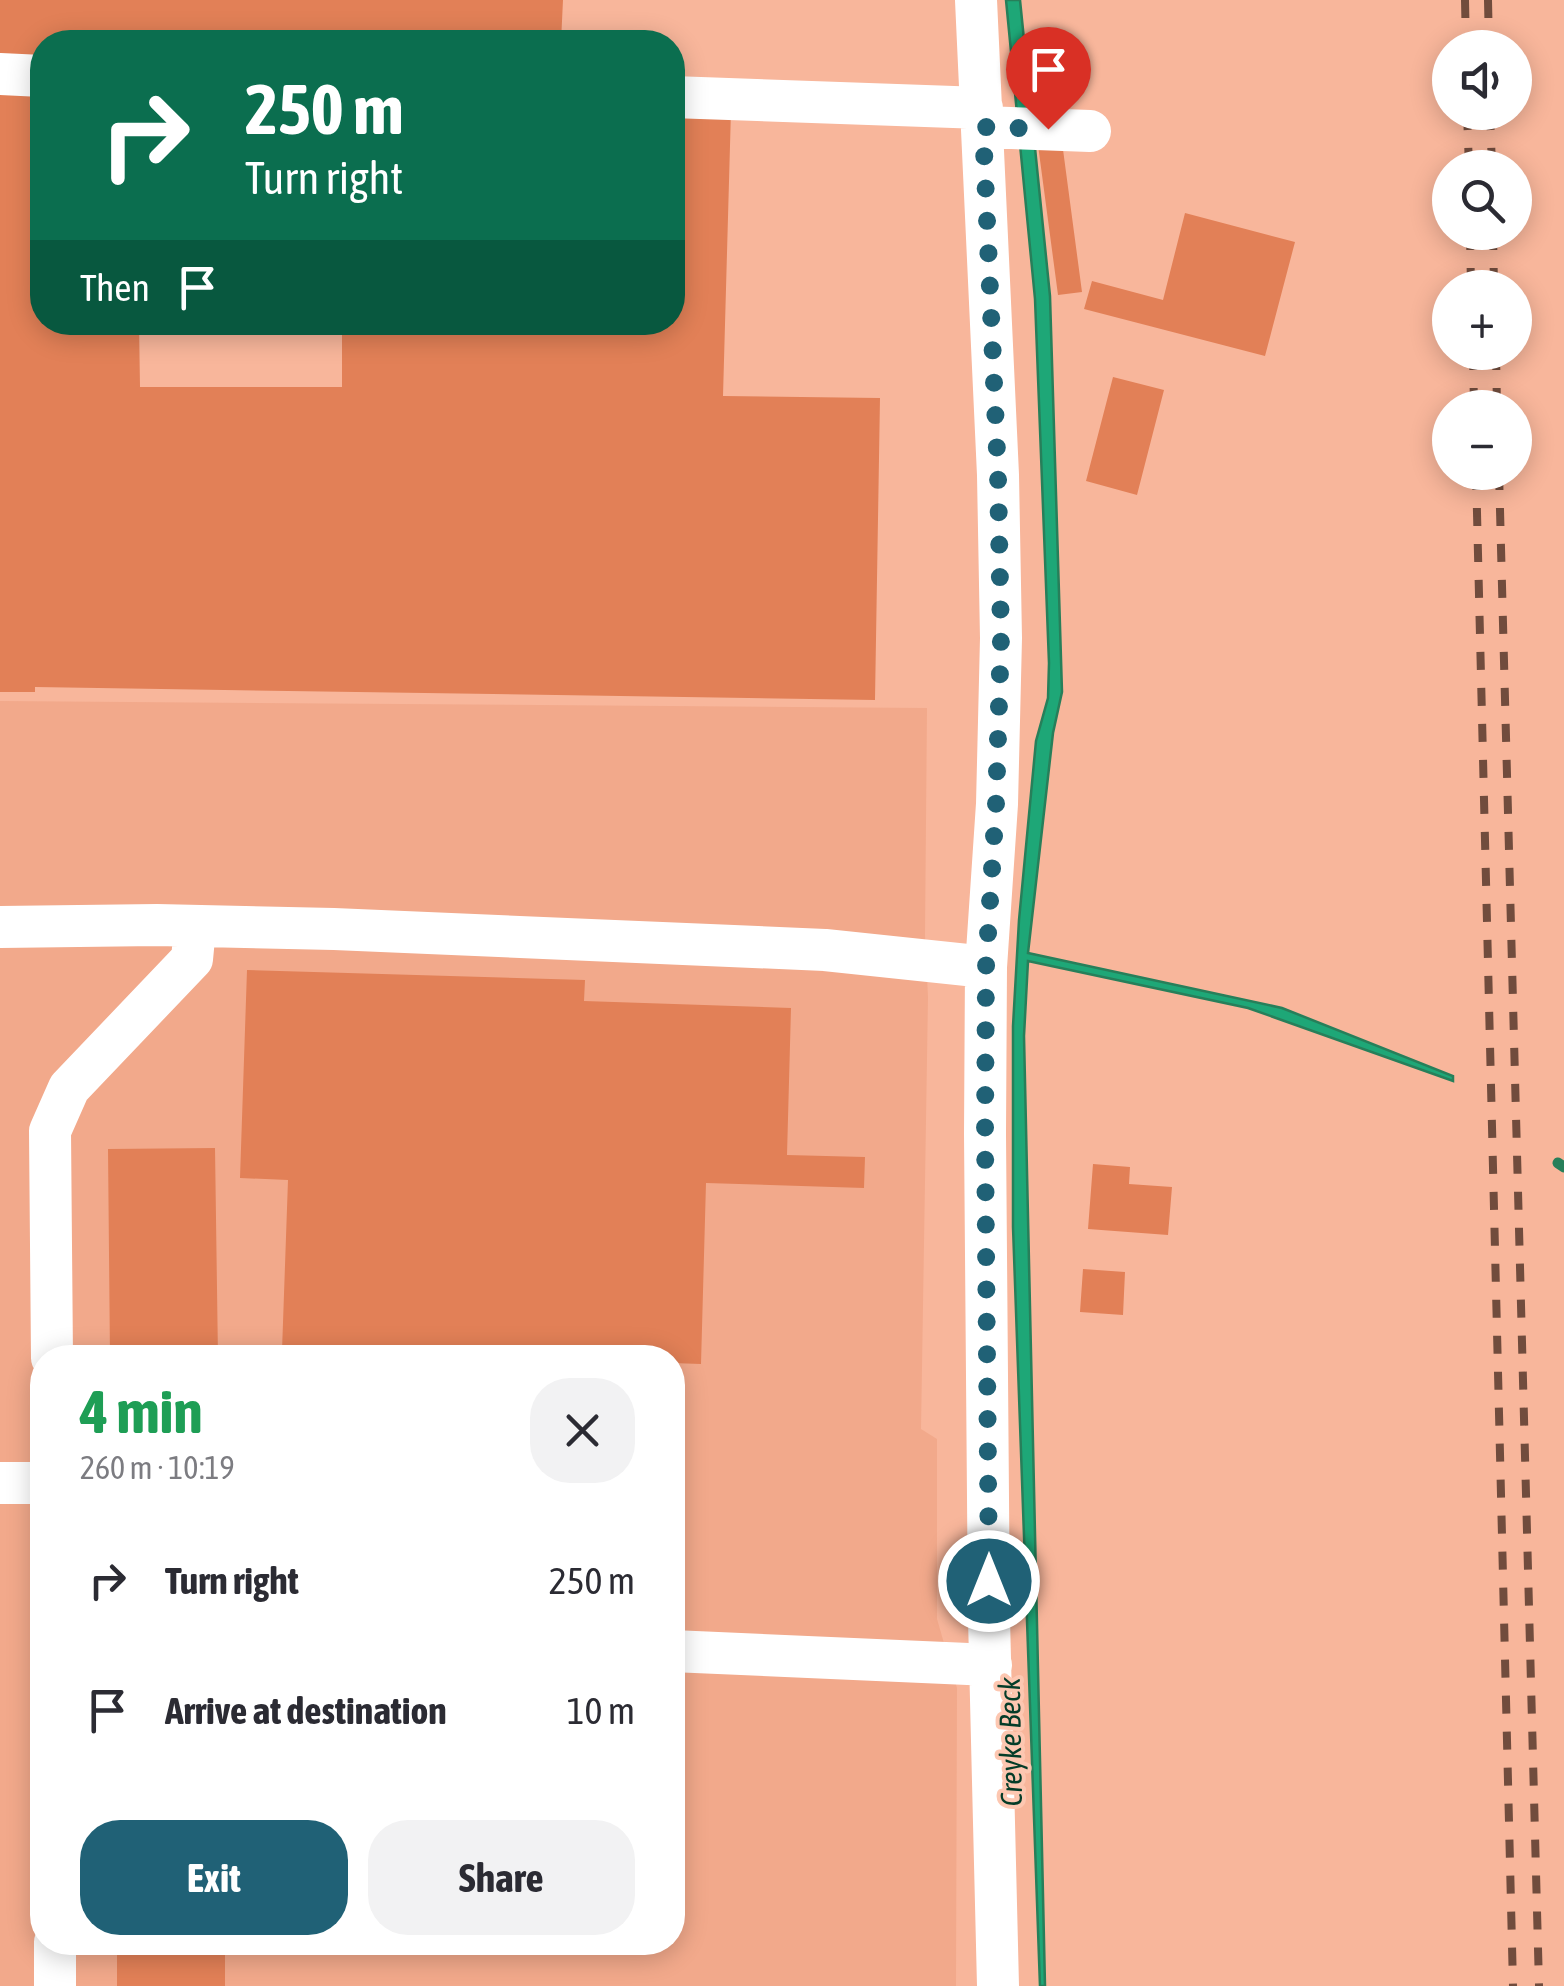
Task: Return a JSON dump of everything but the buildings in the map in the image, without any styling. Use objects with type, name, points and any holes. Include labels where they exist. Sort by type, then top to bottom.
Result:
[{"type":"street","points":[[976,0],[1006,123],[998,475],[1001,638],[986,967],[985,1134],[998,1986]]},
{"type":"street","points":[[0,74],[30,75]]},
{"type":"street","points":[[685,98],[1090,131]]},
{"type":"street","points":[[0,927],[334,929],[824,950],[986,967]]},
{"type":"street","points":[[52,1345],[50,1131],[69,1088],[192,959],[195,927]]},
{"type":"street","points":[[0,1483],[30,1483]]},
{"type":"street","points":[[685,1652],[991,1665]]},
{"type":"street","points":[[55,1955],[55,1986]]},
{"type":"shaded area","points":[[1006,0],[1020,0],[1050,296],[1062,692],[1053,733],[1028,953],[1282,1008],[1453,1076],[1453,1081],[1248,1008],[1028,961],[1024,1036],[1045,1986],[1040,1986],[1013,1227],[1013,1026],[1036,741],[1048,698],[1049,663],[1035,299]]},
{"type":"shaded area","points":[[0,701],[927,708],[928,997],[921,1429],[937,1439],[937,1619],[957,1688],[956,1986],[0,1986]]},
{"type":"waterway","points":[[1558,1163],[1564,1167]]},
{"type":"railway","points":[[1465,0],[1466,30]]},
{"type":"railway","points":[[1488,0],[1489,30]]},
{"type":"railway","points":[[1468,130],[1468,150]]},
{"type":"railway","points":[[1491,130],[1491,150]]},
{"type":"railway","points":[[1470,250],[1471,270]]},
{"type":"railway","points":[[1493,250],[1494,270]]},
{"type":"railway","points":[[1473,370],[1474,390]]},
{"type":"railway","points":[[1496,370],[1497,390]]},
{"type":"railway","points":[[1476,490],[1513,1986]]},
{"type":"railway","points":[[1499,490],[1539,1986]]},
{"type":"route","points":[[989,1581],[986,967],[1001,638],[983,127],[1048,129]]},
{"type":"water label","name":"Creyke Beck","points":[[1011,1742]]}]
